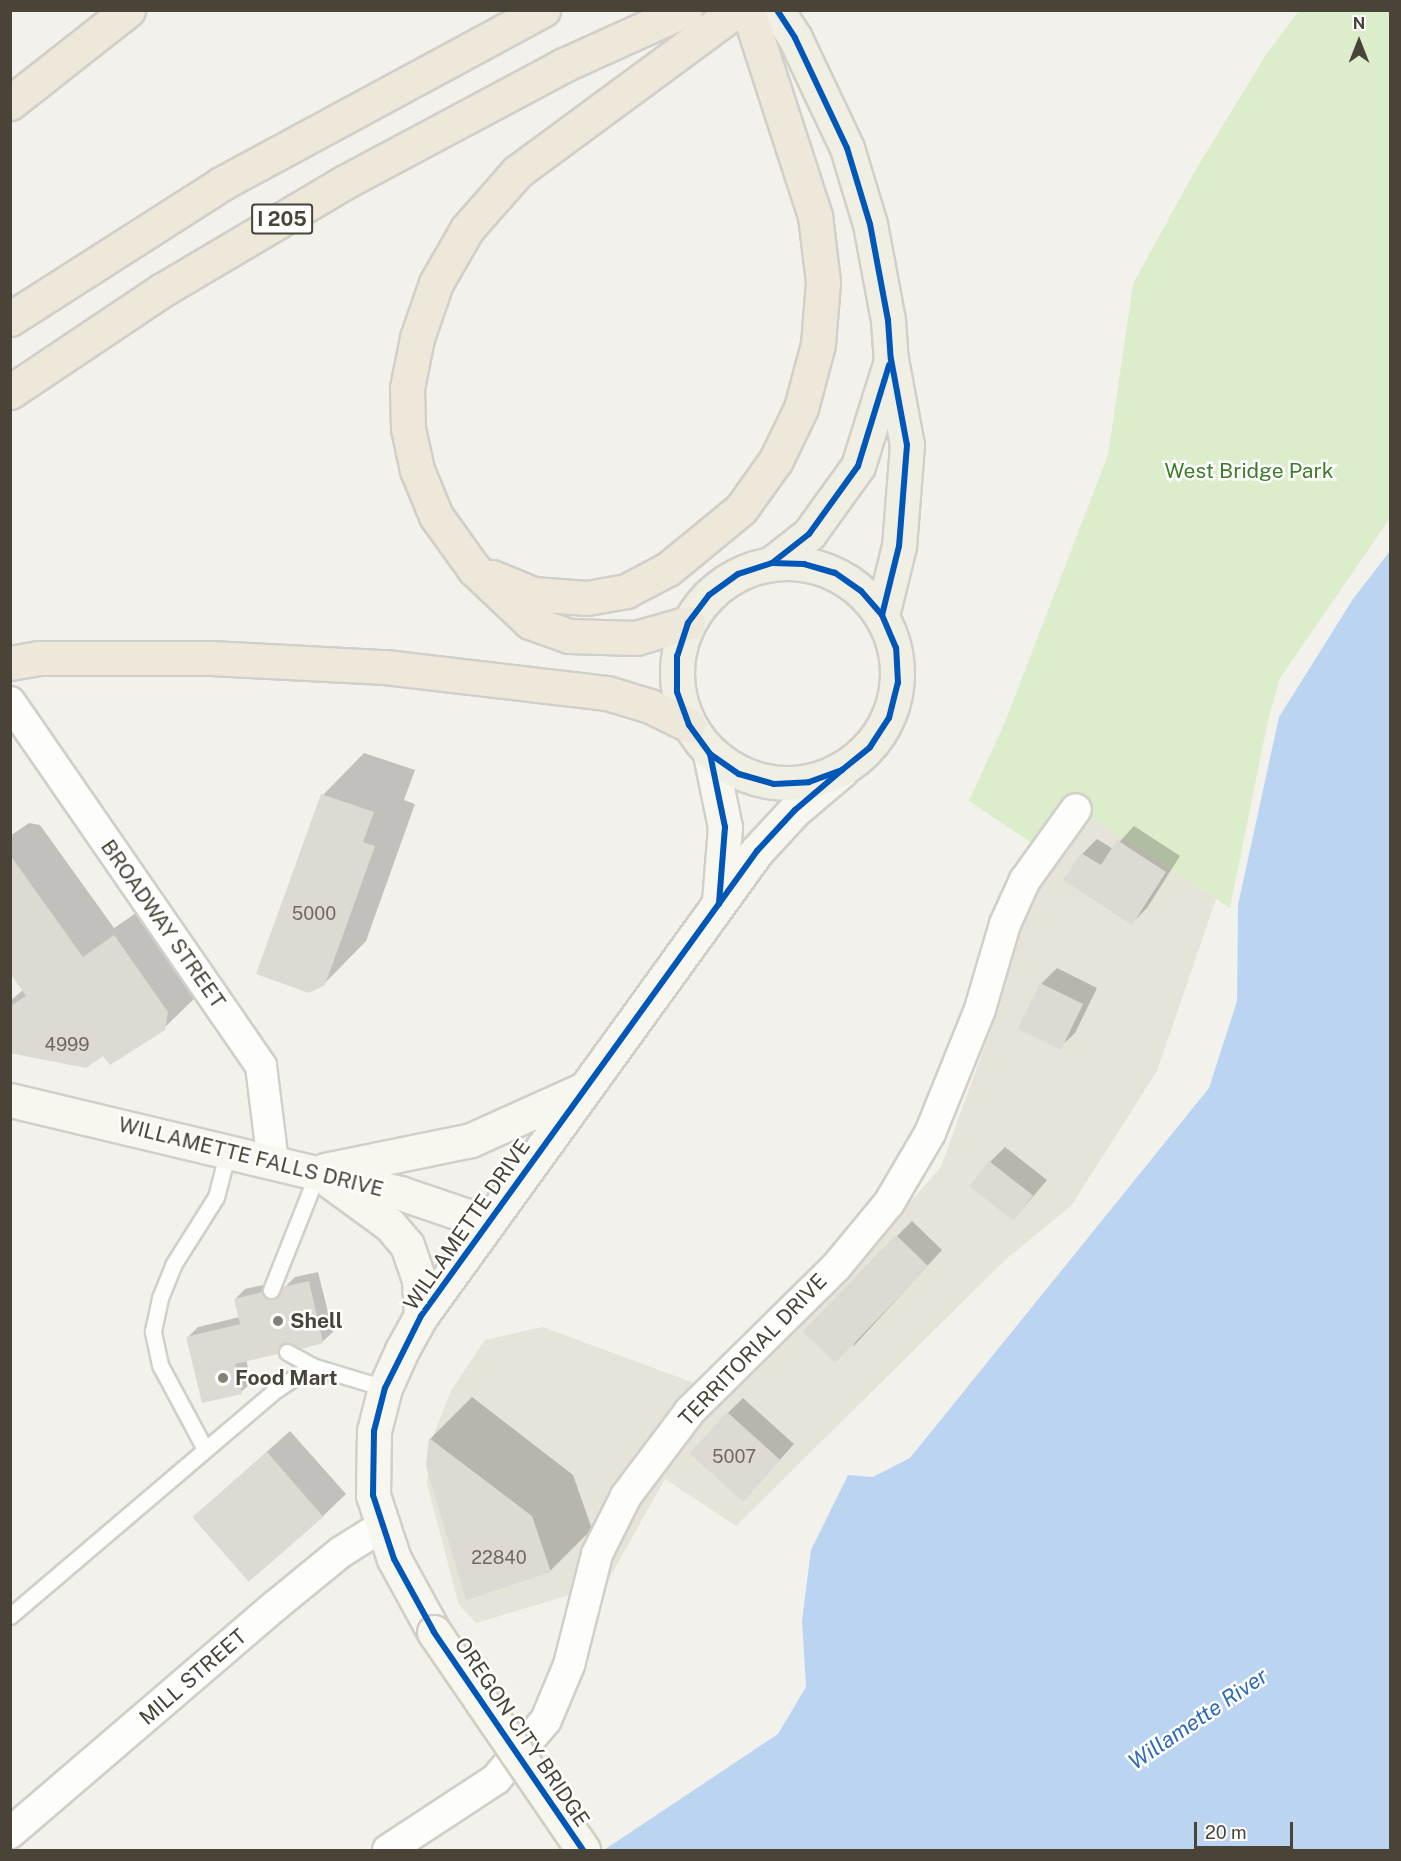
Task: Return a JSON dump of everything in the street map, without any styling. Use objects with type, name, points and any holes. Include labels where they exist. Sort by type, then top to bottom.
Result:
[{"type":"highway","points":[[10,103],[128,10]]},
{"type":"highway","name":"I 205","points":[[10,392],[164,289],[345,182],[564,65],[685,10]]},
{"type":"highway","points":[[688,623],[636,638],[569,636],[530,622],[474,569],[436,516],[417,470],[408,428],[406,388],[417,338],[436,283],[467,229],[517,172],[590,116],[737,10]]},
{"type":"highway","points":[[474,569],[533,594],[587,598],[626,591],[668,569],[741,509],[776,460],[801,408],[818,344],[823,282],[816,216],[748,10]]},
{"type":"highway","name":"I 205","points":[[10,319],[221,184],[541,12]]},
{"type":"highway","points":[[10,663],[38,658],[211,658],[385,667],[607,693],[650,706],[689,725]]},
{"type":"main road","points":[[777,10],[835,118],[860,187],[888,320],[891,359],[907,456],[899,546],[882,615]]},
{"type":"main road","points":[[772,563],[804,564],[835,573],[861,591],[882,615],[896,648],[898,683],[892,706],[870,747],[843,770],[809,782],[774,784],[740,774],[710,754],[689,725],[677,692],[677,656],[688,623],[709,594],[728,581],[772,563],[809,534],[837,500],[858,466],[891,359]]},
{"type":"main road","points":[[710,754],[725,826],[718,906]]},
{"type":"main road","name":"WILLAMETTE DRIVE","points":[[434,1632],[381,1527],[373,1495],[371,1458],[385,1388],[421,1316],[757,851],[795,810],[843,770]]},
{"type":"main road","points":[[318,1172],[471,1140],[584,1089]]},
{"type":"main road","name":"WILLAMETTE FALLS DRIVE","points":[[10,1100],[318,1172],[438,1204],[488,1223]]},
{"type":"main road","points":[[318,1172],[390,1225],[407,1245],[419,1280],[421,1316]]},
{"type":"main road","name":"OREGON CITY BRIDGE","points":[[434,1632],[583,1851]]},
{"type":"street","name":"BROADWAY STREET","points":[[10,702],[261,1066],[273,1161]]},
{"type":"street","name":"TERRITORIAL DRIVE","points":[[388,1851],[496,1779],[546,1720],[569,1665],[597,1554],[626,1496],[690,1411],[836,1267],[889,1203],[930,1132],[980,1009],[1005,924],[1025,880],[1076,809]]},
{"type":"street","name":"MILL STREET","points":[[10,1833],[341,1552],[381,1527]]},
{"type":"lane","points":[[206,1449],[160,1365],[153,1331],[160,1298],[173,1265],[216,1197],[228,1150]]},
{"type":"lane","points":[[272,1290],[318,1172]]},
{"type":"lane","points":[[287,1352],[312,1366],[385,1388]]},
{"type":"lane","points":[[10,1616],[277,1389],[312,1366]]},
{"type":"shaded area","points":[[1086,813],[1216,899],[1157,1071],[1071,1206],[1005,1260],[736,1526],[665,1479],[606,1584],[476,1623],[459,1605],[427,1484],[430,1443],[451,1391],[485,1340],[543,1327],[721,1393],[876,1241],[941,1167],[993,1023],[1030,899]]},
{"type":"green space","name":"West Bridge Park","points":[[1299,11],[1390,11],[1390,518],[1280,678],[1268,720],[1230,908],[1073,805],[1041,849],[969,801],[1005,722],[1108,455],[1133,284],[1192,176],[1267,53]]},
{"type":"water","name":"Willamette River","points":[[1390,551],[1390,1850],[604,1850],[778,1734],[806,1687],[802,1621],[811,1550],[848,1475],[873,1477],[910,1458],[1209,1088],[1237,1001],[1238,905],[1279,717],[1353,599]]},
{"type":"building","points":[[321,794],[374,812],[363,842],[375,846],[325,985],[309,993],[256,974]]},
{"type":"building","points":[[1117,840],[1166,872],[1132,925],[1063,880],[1081,853],[1101,865]]},
{"type":"building","points":[[10,855],[83,957],[114,935],[168,1012],[165,1030],[110,1065],[103,1056],[86,1068],[10,1053],[10,1006],[26,996],[10,973]]},
{"type":"building","points":[[1040,983],[1083,1004],[1061,1050],[1018,1029]]},
{"type":"building","points":[[989,1161],[1033,1195],[1013,1221],[969,1186]]},
{"type":"building","points":[[896,1235],[928,1266],[835,1363],[803,1331]]},
{"type":"building","points":[[309,1281],[323,1343],[301,1349],[286,1342],[279,1347],[278,1354],[235,1364],[242,1394],[202,1403],[186,1337],[240,1324],[234,1299],[262,1292],[273,1299],[283,1287]]},
{"type":"building","points":[[727,1412],[781,1460],[743,1502],[690,1454]]},
{"type":"building","points":[[429,1438],[532,1516],[551,1572],[466,1600],[426,1466]]},
{"type":"building","points":[[267,1452],[323,1517],[249,1582],[192,1517]]},
{"type":"cycle path","points":[[777,10],[795,38],[847,148],[870,224],[888,320],[891,359],[907,445],[899,546],[882,615]]},
{"type":"cycle path","points":[[772,563],[809,534],[858,466],[889,365]]},
{"type":"cycle path","points":[[710,754],[739,774],[774,784],[809,782],[842,770],[870,747],[889,718],[898,683],[896,648],[882,615],[861,591],[835,573],[804,564],[772,563],[738,574],[709,595],[688,623],[677,656],[677,692],[689,725],[710,754],[725,827],[719,904]]},
{"type":"cycle path","points":[[583,1850],[434,1632],[394,1559],[373,1495],[374,1431],[385,1388],[421,1316],[757,851],[795,810],[842,770]]},
{"type":"place","name":"Shell","points":[[278,1321]]},
{"type":"place","name":"Food Mart","points":[[223,1378]]}]
